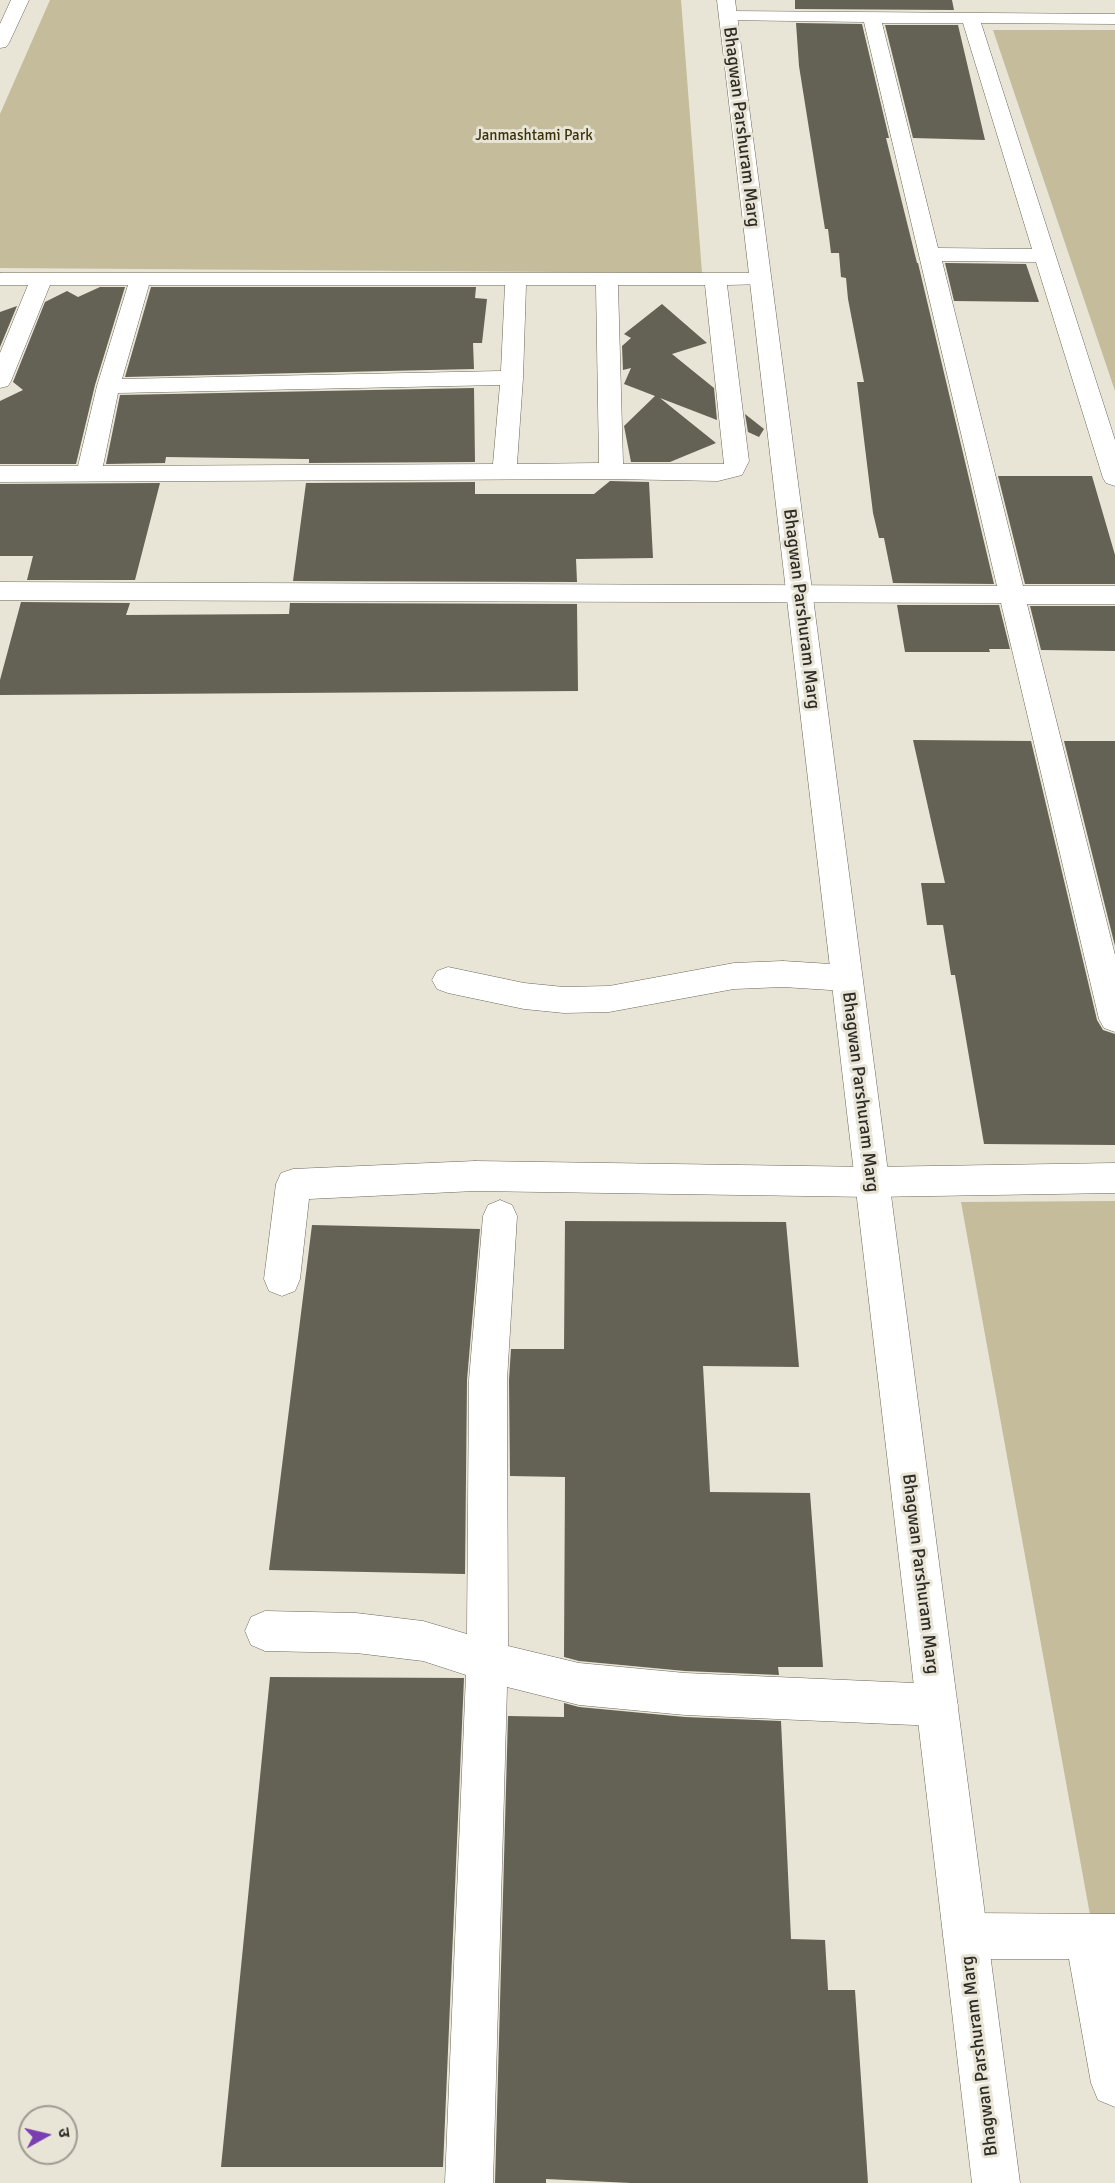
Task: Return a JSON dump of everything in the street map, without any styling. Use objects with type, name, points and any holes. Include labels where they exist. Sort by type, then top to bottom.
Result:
[{"type":"street","points":[[0,43],[12,5]]},
{"type":"street","points":[[727,8],[872,17],[1115,19]]},
{"type":"street","name":"Bhagwan Parshuram Marg","points":[[727,8],[996,2183]]},
{"type":"street","points":[[872,17],[1115,1019]]},
{"type":"street","points":[[970,18],[1115,478]]},
{"type":"street","points":[[930,254],[1045,256]]},
{"type":"street","points":[[0,279],[760,279]]},
{"type":"street","points":[[504,473],[512,378],[516,279]]},
{"type":"street","points":[[0,474],[611,471],[718,473],[733,470],[737,460],[715,279]]},
{"type":"street","points":[[0,381],[41,280]]},
{"type":"street","points":[[89,473],[108,386],[140,280]]},
{"type":"street","points":[[607,280],[611,471]]},
{"type":"street","points":[[108,386],[512,378]]},
{"type":"street","points":[[0,591],[1115,595]]},
{"type":"street","points":[[448,980],[524,996],[564,1000],[609,999],[734,976],[783,974],[846,978]]},
{"type":"street","points":[[282,1279],[292,1184],[475,1176],[872,1182],[1115,1178]]},
{"type":"street","points":[[469,2183],[487,1661],[488,1380],[500,1216]]},
{"type":"street","points":[[265,1631],[356,1633],[423,1641],[487,1661],[579,1684],[685,1694],[937,1705]]},
{"type":"street","points":[[966,1936],[1101,1937],[1115,2083]]},
{"type":"green space","name":"Janmashtami Park","points":[[50,0],[681,0],[702,273],[0,268],[0,114]]},
{"type":"green space","points":[[993,30],[1115,30],[1115,391]]},
{"type":"green space","points":[[1115,1201],[1115,1937],[1094,1937],[961,1202]]},
{"type":"building","points":[[795,0],[952,0],[954,10],[795,9]]},
{"type":"building","points":[[796,23],[862,24],[889,138],[886,138],[994,584],[893,583],[884,538],[879,538],[873,513],[857,382],[864,382],[846,278],[841,277],[839,253],[831,253],[828,229],[825,229],[799,66]]},
{"type":"building","points":[[885,25],[958,25],[985,140],[913,138]]},
{"type":"building","points":[[945,263],[1026,264],[1039,302],[954,301]]},
{"type":"building","points":[[100,287],[125,287],[95,385],[76,464],[0,464],[0,401],[23,390],[13,382],[45,302],[67,291],[78,297]]},
{"type":"building","points":[[151,287],[476,287],[475,298],[487,299],[482,343],[473,343],[474,369],[125,377]]},
{"type":"building","points":[[662,304],[707,343],[672,354],[714,388],[717,420],[660,398],[716,443],[670,462],[631,462],[624,426],[655,396],[624,384],[631,368],[623,370],[622,346],[631,338],[624,334]]},
{"type":"building","points":[[17,306],[0,347],[0,312]]},
{"type":"building","points":[[474,388],[475,462],[309,463],[309,459],[166,457],[165,463],[106,464],[120,395]]},
{"type":"building","points":[[745,414],[764,429],[759,437],[748,432]]},
{"type":"building","points":[[998,476],[1092,476],[1115,555],[1115,584],[1025,584]]},
{"type":"building","points":[[610,481],[649,482],[653,558],[576,559],[577,582],[293,581],[306,483],[475,482],[475,494],[594,494]]},
{"type":"building","points":[[160,483],[135,580],[27,580],[33,556],[0,556],[0,484]]},
{"type":"building","points":[[21,602],[130,603],[126,615],[289,614],[290,603],[577,604],[578,691],[0,695],[0,680]]},
{"type":"building","points":[[897,605],[999,605],[1010,649],[989,649],[990,652],[905,652]]},
{"type":"building","points":[[1030,606],[1115,606],[1115,651],[1041,650]]},
{"type":"building","points":[[913,740],[1031,741],[1097,1020],[1103,1030],[1115,1034],[1115,1145],[984,1144],[955,975],[951,975],[943,925],[927,925],[921,883],[945,883]]},
{"type":"building","points":[[1064,741],[1115,741],[1115,946]]},
{"type":"building","points":[[565,1221],[786,1222],[799,1367],[703,1366],[710,1492],[810,1493],[823,1667],[778,1667],[779,1675],[685,1671],[579,1661],[564,1657],[565,1477],[510,1476],[509,1380],[511,1349],[564,1349]]},
{"type":"building","points":[[312,1225],[480,1229],[467,1380],[465,1574],[269,1570]]},
{"type":"building","points":[[270,1677],[464,1678],[443,2167],[221,2167]]},
{"type":"building","points":[[564,1703],[579,1707],[685,1717],[781,1721],[791,1939],[825,1940],[828,1990],[855,1990],[868,2183],[631,2183],[546,2179],[546,2183],[495,2183],[508,1716],[564,1717]]}]
